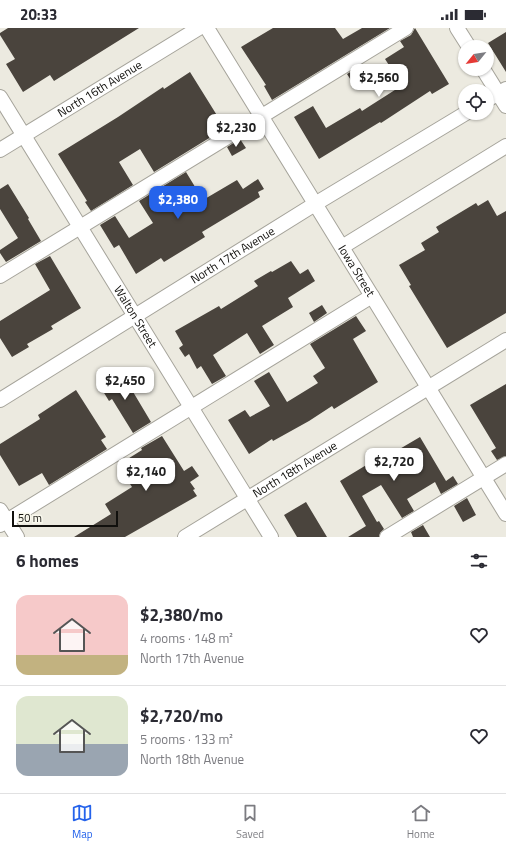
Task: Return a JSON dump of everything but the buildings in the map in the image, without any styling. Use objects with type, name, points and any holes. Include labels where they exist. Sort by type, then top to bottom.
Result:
[{"type":"street","name":"North 16th Avenue","points":[[0,150],[199,28]]},
{"type":"street","name":"Iowa Street","points":[[207,28],[506,514]]},
{"type":"street","points":[[0,276],[406,28]]},
{"type":"street","points":[[458,28],[465,40]]},
{"type":"street","points":[[487,76],[506,106]]},
{"type":"street","name":"Walton Street","points":[[0,97],[271,537]]},
{"type":"street","name":"North 17th Avenue","points":[[0,400],[315,204],[458,118]]},
{"type":"street","points":[[342,247],[506,146]]},
{"type":"street","points":[[17,537],[2,518],[191,407],[372,296]]},
{"type":"street","name":"North 18th Avenue","points":[[186,537],[506,340]]},
{"type":"street","points":[[387,537],[506,464]]}]
